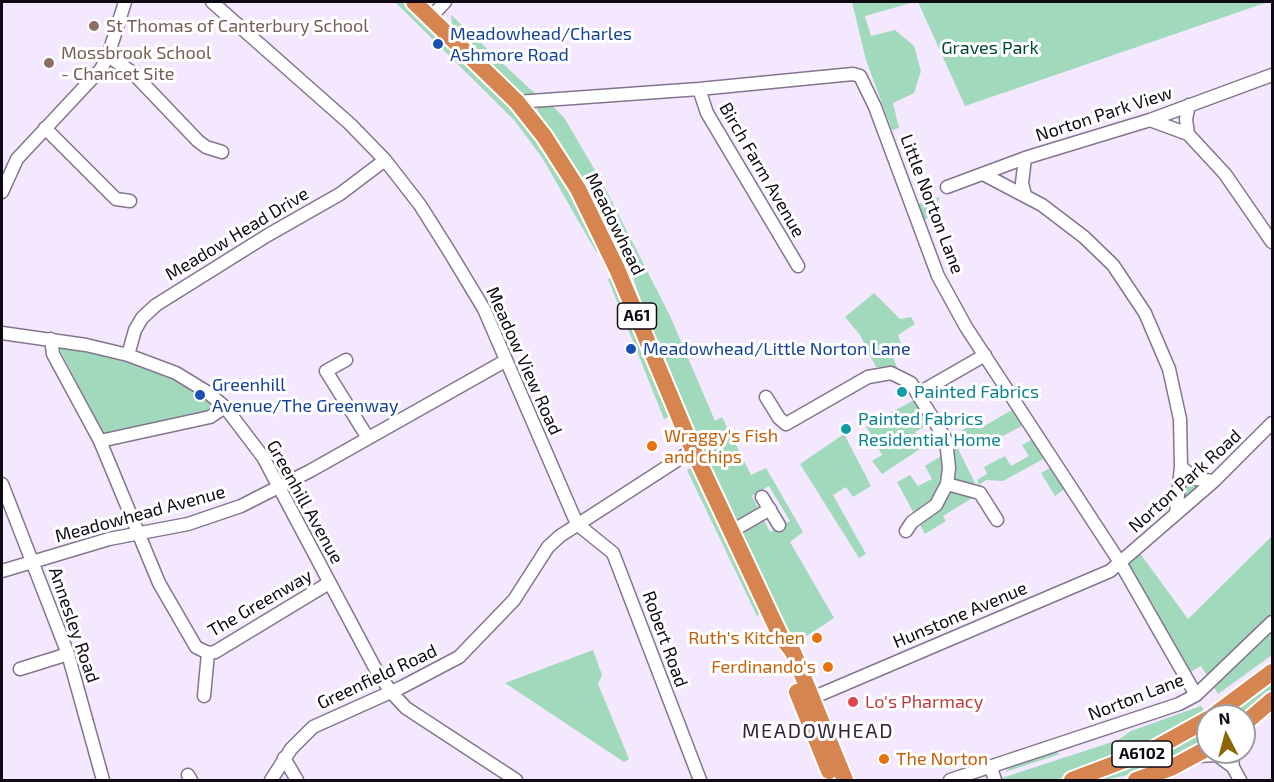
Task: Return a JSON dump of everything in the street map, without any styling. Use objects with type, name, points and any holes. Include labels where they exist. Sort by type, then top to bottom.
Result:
[{"type":"highway","name":"Meadowhead","points":[[414,2],[518,102],[544,136],[578,189],[617,269],[693,450],[780,635],[793,652],[845,780]]},
{"type":"highway","name":"Meadowhead","points":[[780,635],[782,654],[833,780]]},
{"type":"highway","points":[[1229,704],[1272,672]]},
{"type":"highway","points":[[1256,714],[1272,700]]},
{"type":"highway","name":"A6102","points":[[1072,780],[1154,749],[1196,726]]},
{"type":"highway","name":"A6102","points":[[1136,780],[1171,768],[1196,755]]},
{"type":"street","points":[[2,192],[4,179],[17,159],[84,89],[108,56],[125,2]]},
{"type":"street","name":"Meadow View Road","points":[[212,2],[350,124],[385,160],[420,205],[483,309],[577,524]]},
{"type":"street","points":[[430,17],[445,2]]},
{"type":"street","points":[[108,56],[133,73],[198,141],[206,147],[222,152]]},
{"type":"street","name":"Little Norton Lane","points":[[518,102],[699,89],[853,74],[860,76],[875,107],[938,276],[985,355],[1121,564],[1196,695]]},
{"type":"street","name":"Norton Park View","points":[[947,187],[1025,158],[1150,120],[1272,75]]},
{"type":"street","name":"Birch Farm Avenue","points":[[699,89],[707,113],[798,266]]},
{"type":"street","points":[[1188,134],[1186,119],[1189,105]]},
{"type":"street","points":[[1150,120],[1188,134],[1225,174],[1272,242]]},
{"type":"street","points":[[45,128],[116,199],[130,201]]},
{"type":"street","points":[[1025,158],[1023,183],[1025,195]]},
{"type":"street","name":"Meadow Head Drive","points":[[128,355],[135,330],[142,318],[156,305],[267,235],[340,194],[385,160]]},
{"type":"street","points":[[983,174],[1025,195],[1059,216],[1092,244],[1113,265],[1145,313],[1169,369],[1180,419],[1182,467],[1176,514]]},
{"type":"street","name":"Greenhill Avenue","points":[[2,333],[51,339],[128,355],[176,373],[207,392],[225,407],[263,457],[329,583],[391,692],[406,708],[516,780]]},
{"type":"street","name":"The Greenway","points":[[51,339],[60,367],[100,441],[137,533],[178,619],[196,647],[208,653],[224,647],[329,583]]},
{"type":"street","points":[[919,393],[985,355]]},
{"type":"street","points":[[346,360],[326,371],[368,438]]},
{"type":"street","name":"Meadowhead Avenue","points":[[2,572],[33,560],[137,533],[188,524],[279,488],[505,361]]},
{"type":"street","points":[[766,397],[778,418],[786,424],[879,374],[902,377],[919,393],[946,440],[949,452],[947,484],[936,505],[912,522],[906,531]]},
{"type":"street","points":[[100,441],[210,417],[225,407]]},
{"type":"street","name":"Norton Park Road","points":[[1121,564],[1214,481],[1272,423]]},
{"type":"street","name":"Greenfield Road","points":[[271,780],[284,758],[300,738],[313,727],[391,692],[459,657],[472,647],[514,600],[552,544],[577,524],[693,450]]},
{"type":"street","points":[[1182,467],[1196,478],[1214,481]]},
{"type":"street","name":"Annesley Road","points":[[2,484],[68,654],[103,780]]},
{"type":"street","points":[[947,484],[980,493],[997,520]]},
{"type":"street","points":[[762,497],[779,525]]},
{"type":"street","points":[[732,531],[770,509]]},
{"type":"street","name":"Robert Road","points":[[577,524],[613,553],[700,780]]},
{"type":"street","name":"Hunstone Avenue","points":[[812,698],[1060,593],[1121,564]]},
{"type":"street","name":"Norton Lane","points":[[950,780],[1179,704],[1196,695],[1272,622]]},
{"type":"street","name":"The Greenway","points":[[204,696],[208,653]]},
{"type":"street","points":[[20,669],[68,654]]},
{"type":"street","points":[[284,758],[297,780]]},
{"type":"street","points":[[1229,764],[1233,767]]},
{"type":"street","points":[[1233,764],[1240,780]]},
{"type":"street","points":[[991,768],[995,780]]},
{"type":"green space","points":[[395,2],[402,2],[520,117],[549,155],[575,198],[600,249],[596,252],[543,159],[515,121]]},
{"type":"green space","points":[[852,2],[914,2],[865,16],[871,36],[895,30],[914,46],[921,71],[914,93],[893,103],[899,128],[892,130],[866,60]]},
{"type":"green space","name":"Graves Park","points":[[918,2],[1268,2],[965,106]]},
{"type":"green space","points":[[451,15],[539,96],[521,93],[452,24]]},
{"type":"green space","points":[[538,107],[554,107],[565,119],[603,184],[670,316],[715,421],[722,417],[751,475],[766,468],[803,532],[790,542],[834,618],[805,637],[796,640],[790,636],[697,440],[661,357],[633,278],[589,191],[537,110]],"holes":[[[769,486],[790,521],[770,532],[752,496]]]},
{"type":"green space","points":[[940,197],[933,214],[923,221],[918,204]]},
{"type":"green space","points":[[613,277],[670,416],[664,419],[608,279]]},
{"type":"green space","points":[[874,293],[900,319],[911,317],[915,324],[898,335],[902,347],[891,351],[897,368],[876,367],[860,335],[845,317]]},
{"type":"green space","points":[[67,347],[137,364],[179,381],[208,399],[211,405],[207,411],[184,420],[103,433],[59,348]]},
{"type":"green space","points":[[916,399],[931,423],[915,432],[923,447],[882,474],[872,461],[882,455],[866,426]]},
{"type":"green space","points":[[1012,410],[1024,425],[983,446],[978,439],[958,449],[975,483],[968,486],[974,497],[943,516],[946,521],[925,534],[897,482],[910,475],[918,486],[932,479],[925,466],[951,450],[950,437],[975,423],[979,429]]},
{"type":"green space","points":[[844,434],[871,486],[853,497],[846,487],[833,495],[866,554],[859,558],[800,464]]},
{"type":"green space","points":[[1033,439],[1045,458],[1003,481],[986,480],[979,485],[977,480],[987,474],[984,467],[1005,456],[1011,466],[1029,456],[1022,445]]},
{"type":"green space","points":[[694,466],[730,541],[760,613],[757,616],[687,470]]},
{"type":"green space","points":[[1052,467],[1066,488],[1055,496],[1041,473]]},
{"type":"green space","points":[[1184,479],[1203,487],[1187,501],[1182,499]]},
{"type":"green space","points":[[1272,536],[1272,655],[1218,694],[1201,666],[1187,674],[1129,564],[1139,552],[1188,619]]},
{"type":"green space","points":[[593,650],[602,675],[598,684],[629,759],[624,762],[505,683]]},
{"type":"green space","points":[[1272,683],[1272,693],[1256,706],[1240,704]]},
{"type":"green space","points":[[1196,708],[1196,719],[1179,729],[1067,776],[1054,780],[1001,780],[1118,740],[1131,731]]},
{"type":"green space","points":[[1196,729],[1196,747],[1184,754],[1142,772],[1104,780],[1084,780]]},
{"type":"green space","points":[[1056,752],[1060,754],[1005,772],[1009,768]]},
{"type":"place","name":"St Thomas of Canterbury School","points":[[94,26]]},
{"type":"place","name":"Meadowhead/Charles Ashmore Road","points":[[438,44]]},
{"type":"place","name":"Mossbrook School - Chancet Site","points":[[49,63]]},
{"type":"place","name":"Meadowhead/Little Norton Lane","points":[[631,349]]},
{"type":"place","name":"Painted Fabrics","points":[[902,392]]},
{"type":"place","name":"Greenhill Avenue/The Greenway","points":[[200,395]]},
{"type":"place","name":"Painted Fabrics Residential Home","points":[[846,429]]},
{"type":"place","name":"Wraggy's Fish and chips","points":[[652,446]]},
{"type":"place","name":"Ruth's Kitchen","points":[[817,638]]},
{"type":"place","name":"Ferdinando's","points":[[828,667]]},
{"type":"place","name":"Lo's Pharmacy","points":[[853,702]]},
{"type":"place","name":"The Norton","points":[[884,759]]},
{"type":"district","name":"MEADOWHEAD","points":[[818,731]]}]
